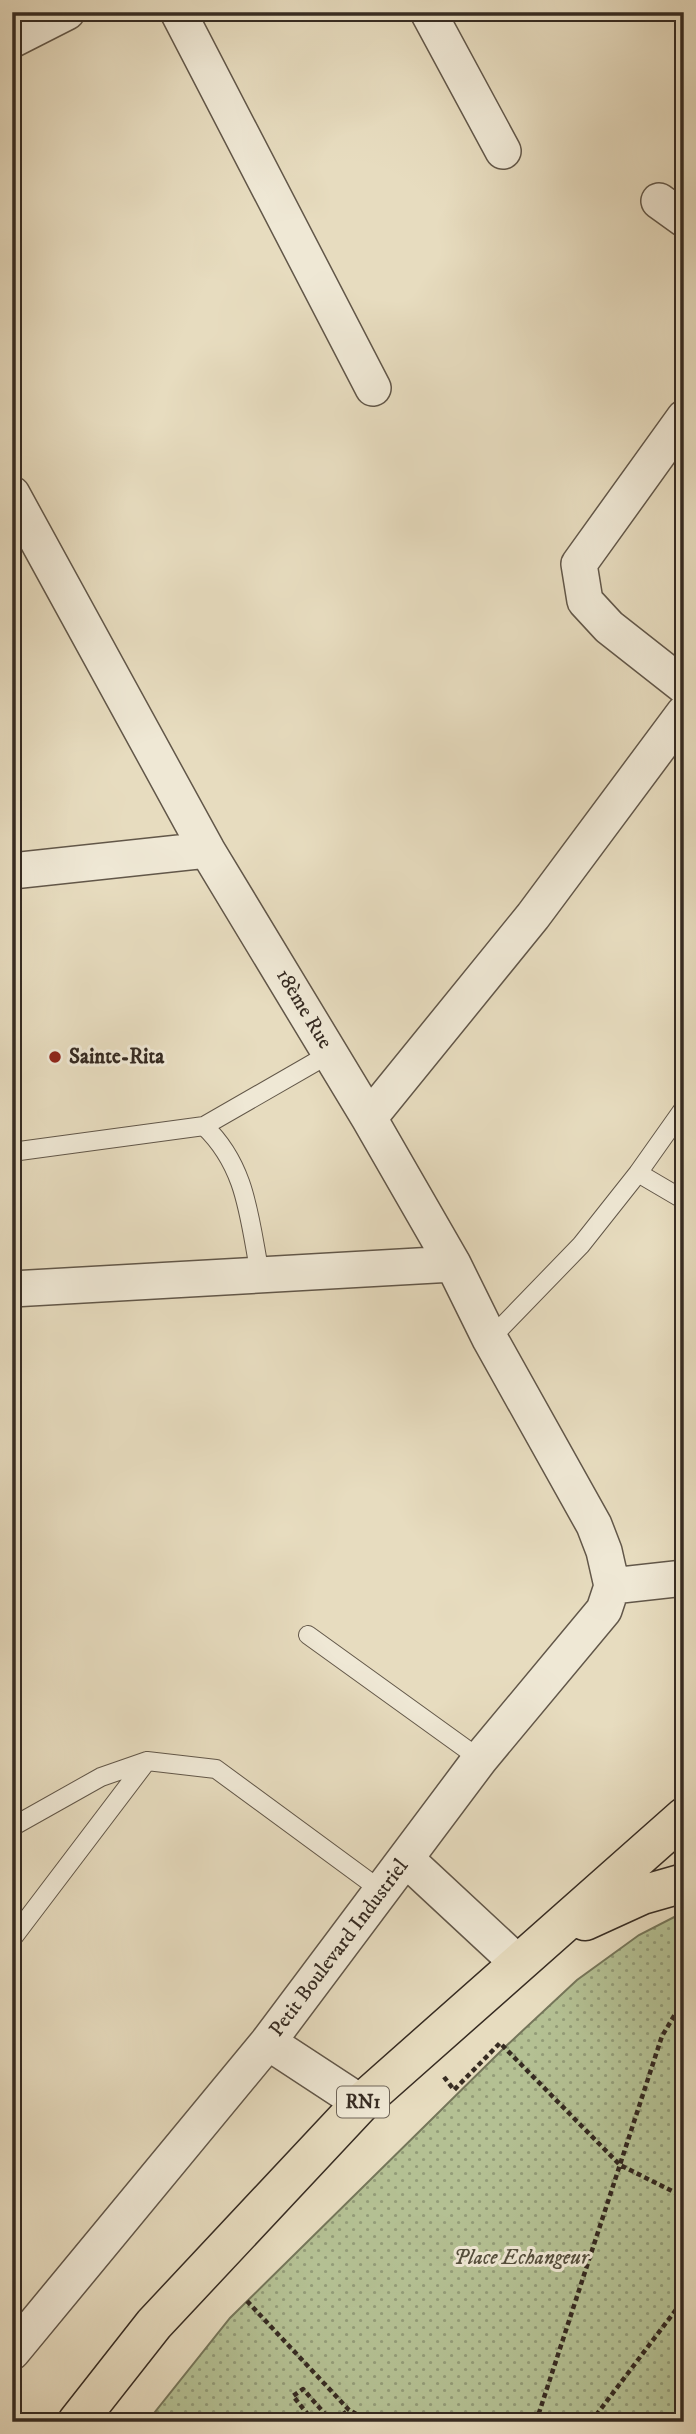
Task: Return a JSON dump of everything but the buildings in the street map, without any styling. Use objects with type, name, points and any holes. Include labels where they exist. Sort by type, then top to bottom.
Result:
[{"type":"highway","name":"RN1","points":[[77,2422],[154,2324],[361,2103],[684,1817]]},
{"type":"highway","points":[[550,1937],[642,1895],[684,1883]]},
{"type":"street","points":[[12,40],[67,12]]},
{"type":"street","points":[[178,12],[373,388]]},
{"type":"street","points":[[428,12],[503,151]]},
{"type":"street","points":[[684,418],[579,564],[585,601],[609,627],[684,686]]},
{"type":"street","name":"18ème Rue","points":[[12,494],[207,850],[331,1054],[453,1264],[490,1339],[594,1525],[604,1550],[612,1586]]},
{"type":"street","points":[[369,1118],[533,916],[684,713]]},
{"type":"street","points":[[12,871],[207,850]]},
{"type":"street","points":[[12,1289],[453,1264]]},
{"type":"street","points":[[612,1586],[684,1578]]},
{"type":"street","name":"Petit Boulevard Industriel","points":[[12,2352],[268,2042],[480,1759],[604,1610],[612,1586]]},
{"type":"street","points":[[406,1859],[519,1964]]},
{"type":"street","points":[[268,2042],[361,2103]]},
{"type":"lane","points":[[12,1152],[204,1126],[331,1054]]},
{"type":"lane","points":[[490,1339],[581,1245],[638,1173],[684,1108]]},
{"type":"lane","points":[[204,1126],[222,1143],[240,1178],[260,1274]]},
{"type":"lane","points":[[638,1173],[684,1200]]},
{"type":"lane","points":[[308,1635],[480,1759]]},
{"type":"lane","points":[[12,1827],[100,1777],[147,1761],[216,1769],[382,1891]]},
{"type":"lane","points":[[12,1940],[147,1761]]},
{"type":"path","points":[[536,2422],[662,2036],[677,2011],[684,2006]]},
{"type":"path","points":[[423,2049],[454,2090],[500,2043],[620,2165],[684,2197]]},
{"type":"path","points":[[591,2422],[684,2299]]},
{"type":"path","points":[[247,2301],[349,2410],[371,2422]]},
{"type":"path","points":[[314,2422],[293,2396],[303,2389],[332,2422],[349,2410]]},
{"type":"green space","name":"Place Echangeur","points":[[684,1912],[684,2422],[147,2422],[230,2318],[504,2048],[577,1980],[639,1935]]},
{"type":"place","name":"Sainte-Rita","points":[[55,1057]]}]
